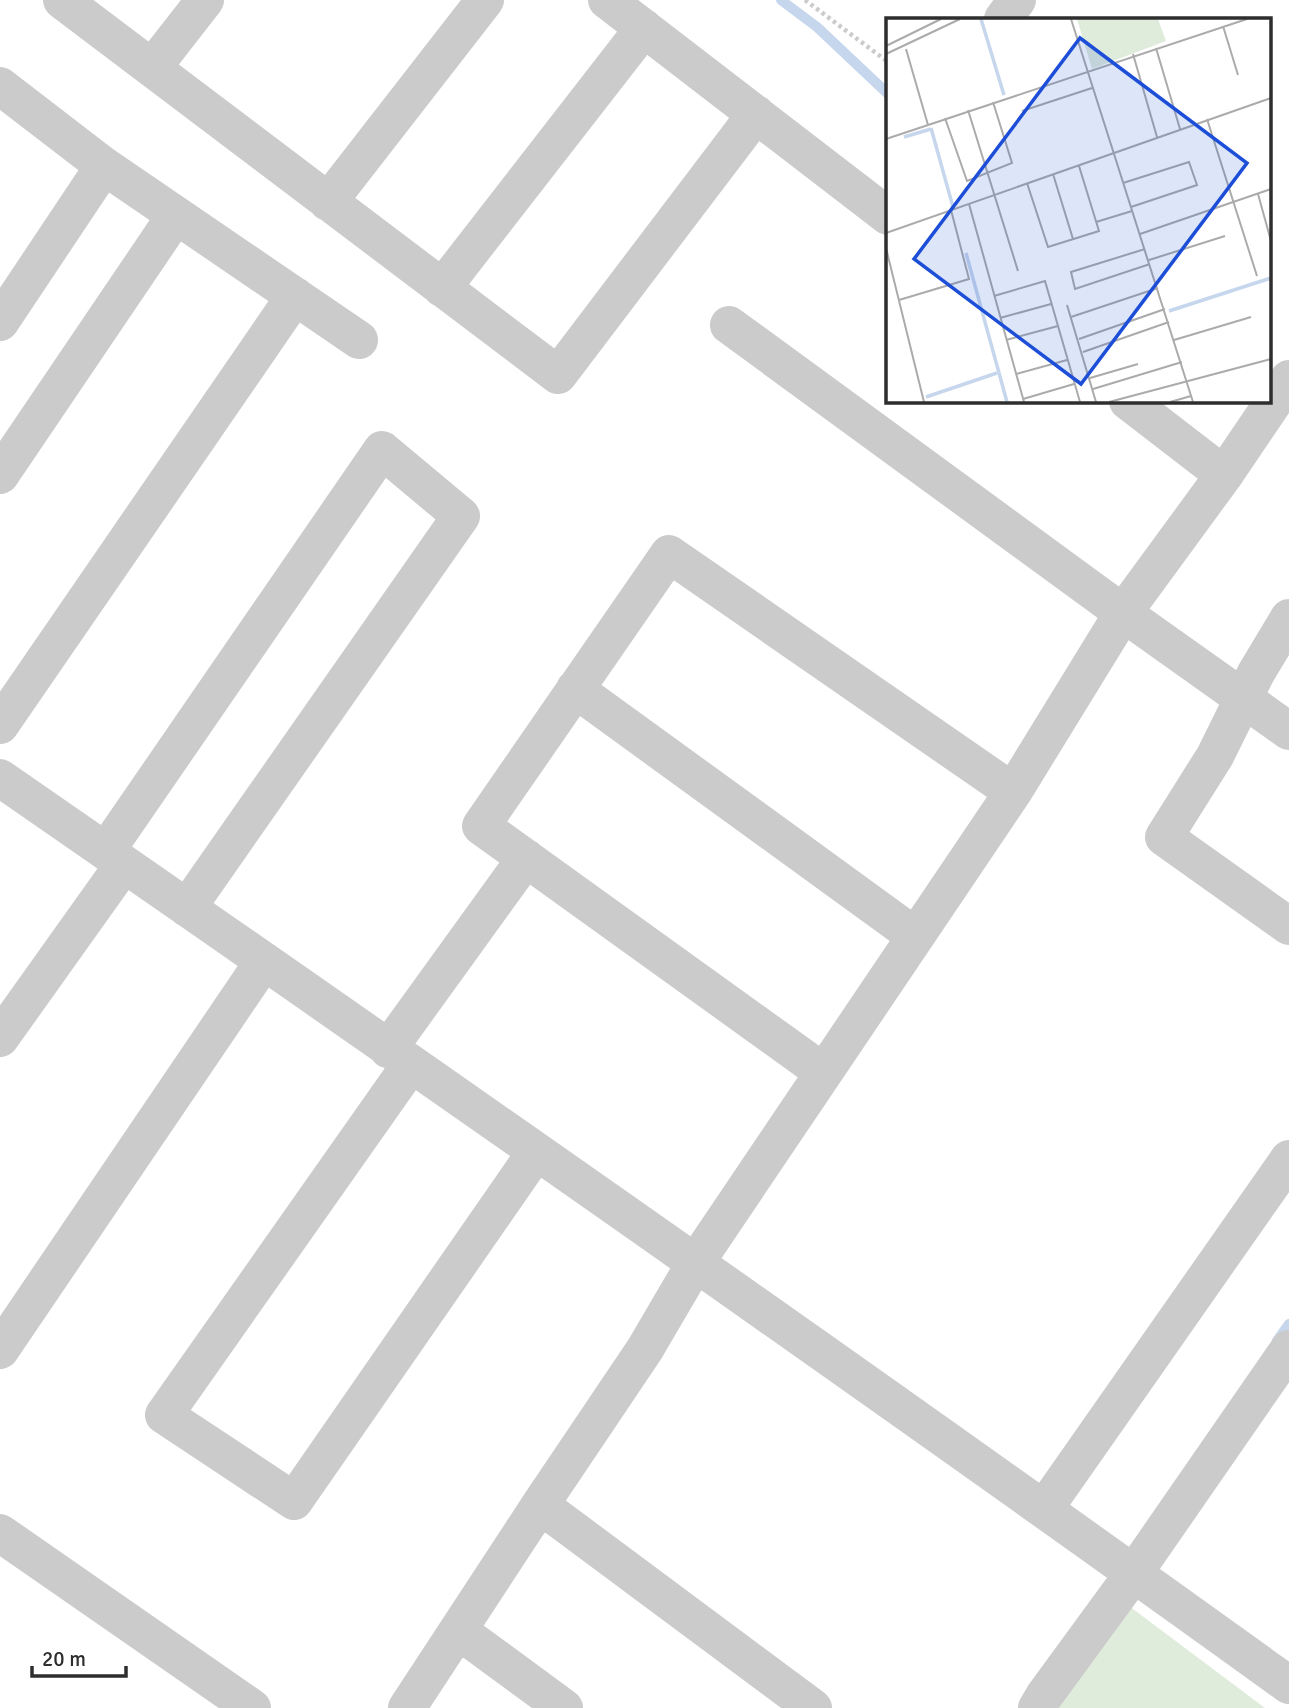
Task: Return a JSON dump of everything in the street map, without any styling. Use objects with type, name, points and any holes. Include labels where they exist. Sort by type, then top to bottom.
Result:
[{"type":"street","points":[[62,0],[558,375],[756,114]]},
{"type":"street","points":[[152,68],[205,0]]},
{"type":"street","points":[[328,202],[485,0]]},
{"type":"street","points":[[607,0],[886,214]]},
{"type":"street","points":[[1004,18],[1017,0]]},
{"type":"street","points":[[442,288],[644,28]]},
{"type":"street","points":[[0,86],[104,166],[359,340]]},
{"type":"street","points":[[0,322],[104,166]]},
{"type":"street","points":[[0,475],[176,215]]},
{"type":"street","points":[[0,725],[295,296]]},
{"type":"street","points":[[729,325],[1289,731]]},
{"type":"street","points":[[1129,402],[1224,475]]},
{"type":"street","points":[[408,1708],[645,1349],[696,1262],[1013,792],[1123,613],[1224,475],[1267,402]]},
{"type":"street","points":[[0,1038],[382,450],[461,516],[187,908]]},
{"type":"street","points":[[823,1072],[481,825],[669,554],[1013,792]]},
{"type":"street","points":[[1289,618],[1256,673],[1215,756],[1164,837],[1289,926]]},
{"type":"street","points":[[575,689],[915,936]]},
{"type":"street","points":[[0,778],[696,1262],[1289,1685]]},
{"type":"street","points":[[526,858],[164,1415],[293,1501],[536,1152]]},
{"type":"street","points":[[0,1350],[264,961]]},
{"type":"street","points":[[1044,1509],[1289,1159]]},
{"type":"street","points":[[1037,1708],[1125,1567],[1289,1349]]},
{"type":"street","points":[[540,1505],[813,1708]]},
{"type":"street","points":[[0,1533],[252,1708]]},
{"type":"street","points":[[459,1630],[564,1708]]},
{"type":"path","points":[[805,0],[886,61]]},
{"type":"green space","points":[[1117,1597],[1265,1708],[1047,1708]]},
{"type":"waterway","points":[[781,0],[817,27],[886,92]]},
{"type":"waterway","points":[[1277,1341],[1289,1324]]}]
